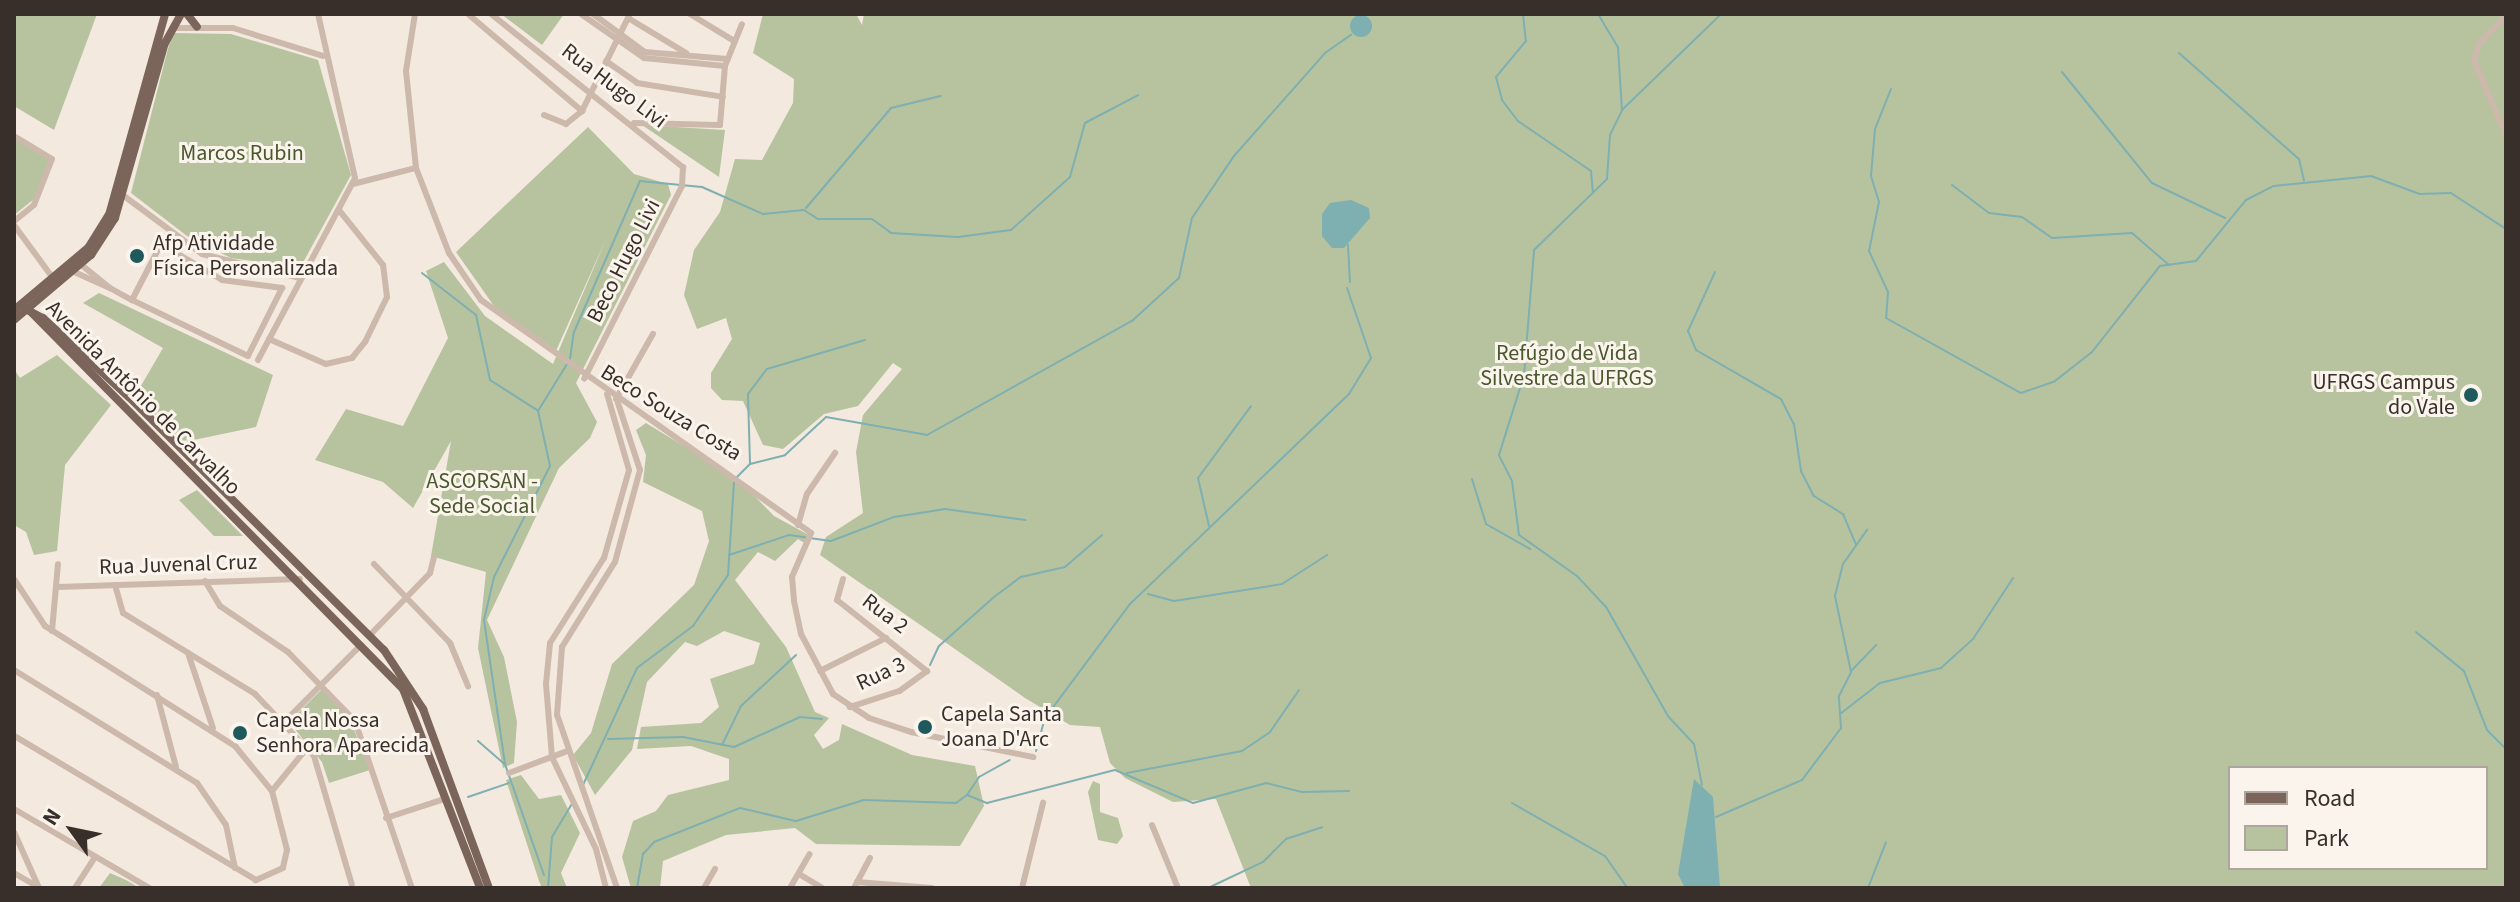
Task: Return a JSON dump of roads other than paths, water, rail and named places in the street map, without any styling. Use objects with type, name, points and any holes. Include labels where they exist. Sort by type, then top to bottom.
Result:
[{"type":"main road","points":[[18,313],[39,319],[38,296],[53,278],[88,248],[109,215],[165,14]]},
{"type":"main road","points":[[18,313],[80,264],[105,236],[124,196],[173,28],[184,14],[197,27]]},
{"type":"main road","points":[[161,30],[173,28]]},
{"type":"main road","name":"Avenida Antônio de Carvalho","points":[[18,313],[39,319],[132,400],[378,644],[423,709],[489,888]]},
{"type":"main road","name":"Avenida Antônio de Carvalho","points":[[39,319],[124,409],[362,643],[415,712],[444,799],[480,888]]},
{"type":"main road","points":[[124,409],[132,400]]},
{"type":"main road","points":[[353,634],[370,635]]},
{"type":"main road","points":[[362,643],[378,644]]},
{"type":"street","points":[[258,360],[353,184],[323,56],[318,14]]},
{"type":"street","name":"Beco Souza Costa","points":[[415,14],[406,71],[416,168],[449,253],[481,300],[584,379],[736,474],[772,512],[798,525]]},
{"type":"street","points":[[468,14],[474,23],[582,111]]},
{"type":"street","points":[[474,23],[478,14]]},
{"type":"street","name":"Rua Hugo Livi","points":[[491,14],[679,157]]},
{"type":"street","points":[[581,14],[645,52],[689,55],[726,62]]},
{"type":"street","points":[[593,14],[644,59],[726,62]]},
{"type":"street","points":[[690,14],[734,41]]},
{"type":"street","points":[[2506,15],[2479,44],[2474,61],[2506,135]]},
{"type":"street","points":[[544,115],[566,124],[582,111],[629,16],[689,55]]},
{"type":"street","points":[[634,123],[720,125],[726,62],[742,24]]},
{"type":"street","points":[[173,28],[197,27],[279,39],[323,56]]},
{"type":"street","points":[[606,61],[637,83],[723,97]]},
{"type":"street","points":[[14,136],[52,159],[34,205],[14,223],[53,278]]},
{"type":"street","name":"Beco Hugo Livi","points":[[584,379],[682,186],[679,157]]},
{"type":"street","points":[[353,184],[416,168]]},
{"type":"street","points":[[124,196],[225,263],[300,278]]},
{"type":"street","points":[[269,339],[326,364],[352,358],[365,342],[387,297],[383,265],[339,210]]},
{"type":"street","points":[[72,271],[85,279],[110,288],[132,300],[248,356],[282,288],[219,278],[161,244],[132,300]]},
{"type":"street","points":[[219,278],[225,263]]},
{"type":"street","points":[[80,264],[110,288]]},
{"type":"street","points":[[85,279],[91,271]]},
{"type":"street","points":[[617,888],[565,752],[557,684],[562,647],[595,599],[615,562],[640,470],[616,399],[653,334]]},
{"type":"street","points":[[606,888],[596,849],[552,757],[546,684],[550,643],[585,593],[604,558],[629,470],[607,394]]},
{"type":"street","points":[[835,453],[807,494],[798,525],[813,538],[792,577],[794,601],[820,671],[850,707],[911,732],[1033,757]]},
{"type":"street","points":[[370,635],[408,598],[434,557]]},
{"type":"street","points":[[52,631],[58,564]]},
{"type":"street","points":[[374,564],[450,643],[468,686]]},
{"type":"street","points":[[14,579],[52,631],[213,728],[272,791],[288,857],[265,881],[235,868],[14,736]]},
{"type":"street","name":"Rua Juvenal Cruz","points":[[58,587],[300,579]]},
{"type":"street","name":"Rua 2","points":[[843,579],[837,599],[927,671]]},
{"type":"street","points":[[205,581],[220,606],[323,682],[361,732],[386,818],[412,888]]},
{"type":"street","points":[[115,585],[123,613],[188,653],[284,722],[307,748],[322,772],[352,885]]},
{"type":"street","points":[[585,593],[595,599]]},
{"type":"street","points":[[820,671],[886,638]]},
{"type":"street","points":[[284,722],[362,643]]},
{"type":"street","points":[[188,653],[213,728]]},
{"type":"street","name":"Rua 3","points":[[850,707],[899,691],[927,671]]},
{"type":"street","points":[[16,672],[176,767],[226,825],[235,868]]},
{"type":"street","points":[[546,684],[557,684]]},
{"type":"street","points":[[157,695],[176,767]]},
{"type":"street","points":[[272,791],[307,748]]},
{"type":"street","points":[[509,773],[565,752]]},
{"type":"street","points":[[386,818],[444,799]]},
{"type":"street","points":[[1022,888],[1043,803]]},
{"type":"street","points":[[14,809],[149,888]]},
{"type":"street","points":[[1152,825],[1178,888]]},
{"type":"street","points":[[14,832],[38,888]]},
{"type":"street","points":[[790,888],[810,854]]},
{"type":"street","points":[[75,888],[95,857]]},
{"type":"street","points":[[870,858],[855,885],[932,888]]},
{"type":"street","points":[[704,888],[715,869]]},
{"type":"street","points":[[14,873],[38,888]]},
{"type":"street","points":[[799,874],[822,888]]},
{"type":"water","points":[[1361,15],[1369,18],[1372,26],[1369,34],[1361,37],[1353,34],[1350,26],[1353,18]]},
{"type":"water","points":[[1351,200],[1369,208],[1370,218],[1344,248],[1332,248],[1322,236],[1322,214],[1330,203]]},
{"type":"water","points":[[1694,779],[1713,797],[1720,888],[1685,888],[1678,874]]},
{"type":"waterway","points":[[1523,14],[1526,41],[1496,77],[1502,100],[1518,121],[1591,171],[1593,192]]},
{"type":"waterway","points":[[1598,14],[1618,47],[1622,110]]},
{"type":"waterway","points":[[1702,785],[1694,744],[1668,716],[1606,607],[1577,576],[1519,535],[1512,481],[1499,455],[1524,375],[1534,250],[1607,179],[1610,135],[1622,110],[1721,14]]},
{"type":"waterway","points":[[737,477],[750,464],[785,455],[826,417],[927,435],[1132,321],[1179,278],[1192,218],[1234,156],[1325,53],[1351,35]]},
{"type":"waterway","points":[[2179,53],[2299,159],[2304,180]]},
{"type":"waterway","points":[[2062,72],[2152,183],[2225,218]]},
{"type":"waterway","points":[[1891,89],[1875,129],[1871,176],[1879,202],[1869,251],[1888,292],[1886,318],[2021,393],[2055,381],[2092,352],[2160,266],[2196,261],[2246,200],[2274,186],[2371,176],[2420,194],[2451,193],[2506,229]]},
{"type":"waterway","points":[[570,359],[574,332],[640,181],[702,187],[763,214],[804,210],[818,219],[872,219],[891,233],[958,237],[1011,230],[1070,177],[1085,123],[1138,95]]},
{"type":"waterway","points":[[806,208],[891,108],[941,96]]},
{"type":"waterway","points":[[1952,185],[1989,213],[2022,217],[2052,238],[2132,233],[2169,265]]},
{"type":"waterway","points":[[1348,245],[1350,282]]},
{"type":"waterway","points":[[1715,272],[1688,331],[1696,350],[1781,399],[1794,424],[1801,471],[1814,496],[1843,514],[1856,544]]},
{"type":"waterway","points":[[422,273],[476,315],[490,380],[537,410]]},
{"type":"waterway","points":[[1036,751],[1045,718],[1130,604],[1349,394],[1371,358],[1347,288]]},
{"type":"waterway","points":[[750,463],[748,394],[767,369],[865,340]]},
{"type":"waterway","points":[[544,875],[505,764],[484,620],[494,577],[550,466],[538,411],[567,364]]},
{"type":"waterway","points":[[1209,526],[1198,478],[1251,406]]},
{"type":"waterway","points":[[1472,479],[1486,524],[1530,549]]},
{"type":"waterway","points":[[583,785],[637,668],[693,626],[728,575],[734,482]]},
{"type":"waterway","points":[[729,555],[789,535],[831,541],[894,517],[945,509],[1025,520]]},
{"type":"waterway","points":[[1716,817],[1802,780],[1841,728],[1839,696],[1851,672],[1835,596],[1843,564],[1867,530]]},
{"type":"waterway","points":[[930,665],[939,646],[994,597],[1021,577],[1065,567],[1102,535]]},
{"type":"waterway","points":[[1148,594],[1174,601],[1282,584],[1327,555]]},
{"type":"waterway","points":[[1840,714],[1880,683],[1941,668],[1973,639],[2013,578]]},
{"type":"waterway","points":[[2416,632],[2464,671],[2487,730],[2506,749]]},
{"type":"waterway","points":[[1852,670],[1876,645]]},
{"type":"waterway","points":[[722,745],[741,706],[796,655]]},
{"type":"waterway","points":[[1127,773],[1242,751],[1270,732],[1299,690]]},
{"type":"waterway","points":[[608,739],[683,737],[734,747],[800,717],[822,719]]},
{"type":"waterway","points":[[478,741],[504,764]]},
{"type":"waterway","points":[[967,795],[979,777],[1010,760]]},
{"type":"waterway","points":[[637,888],[643,854],[654,842],[740,808],[796,821],[864,800],[956,803],[967,795],[987,803],[1115,770],[1193,803],[1266,783],[1303,792],[1349,791]]},
{"type":"waterway","points":[[468,797],[509,783]]},
{"type":"waterway","points":[[1512,803],[1605,856],[1627,888]]},
{"type":"waterway","points":[[548,888],[552,837],[572,804]]},
{"type":"waterway","points":[[1208,888],[1263,862],[1286,839],[1322,827]]},
{"type":"waterway","points":[[1868,888],[1886,842]]},
{"type":"place","name":"Afp Atividade Física Personalizada","points":[[137,256]]},
{"type":"place","name":"UFRGS Campus do Vale","points":[[2471,395]]},
{"type":"place","name":"Capela Santa Joana D'Arc","points":[[925,727]]},
{"type":"place","name":"Capela Nossa Senhora Aparecida","points":[[240,733]]},
{"type":"park label","name":"Marcos Rubin","points":[[242,154]]},
{"type":"park label","name":"Refúgio de Vida Silvestre da UFRGS","points":[[1567,366]]},
{"type":"park label","name":"ASCORSAN - Sede Social","points":[[482,494]]}]
